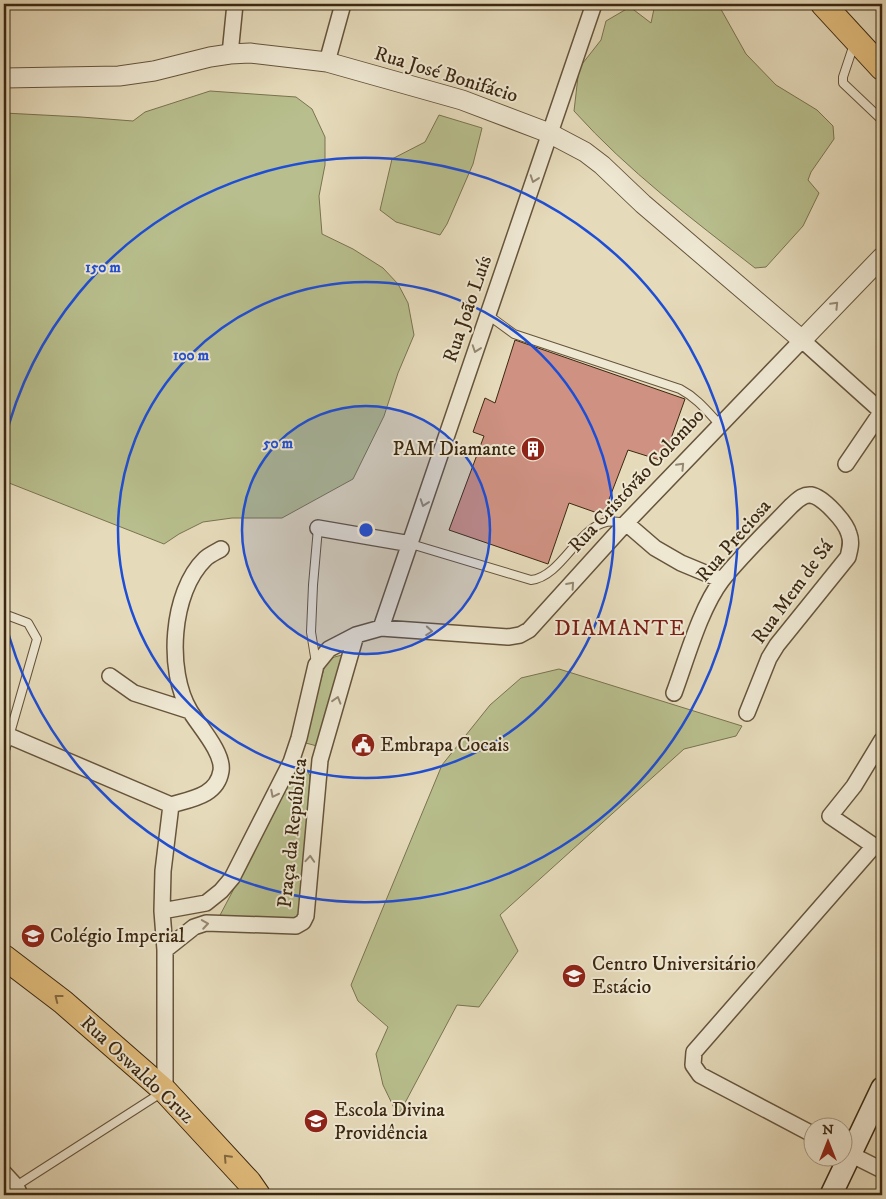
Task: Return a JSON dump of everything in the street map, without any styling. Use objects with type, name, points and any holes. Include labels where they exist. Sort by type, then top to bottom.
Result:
[{"type":"main road","points":[[831,8],[856,40],[882,68]]},
{"type":"main road","name":"Rua Oswaldo Cruz","points":[[4,957],[63,1002],[165,1091],[249,1182],[258,1195]]},
{"type":"main road","points":[[854,1151],[882,1088]]},
{"type":"main road","points":[[854,1152],[882,1117]]},
{"type":"main road","points":[[831,1195],[846,1166]]},
{"type":"main road","points":[[844,1195],[850,1166]]},
{"type":"street","points":[[230,54],[235,4]]},
{"type":"street","points":[[327,62],[343,4]]},
{"type":"street","name":"Rua João Luís","points":[[381,628],[594,4]]},
{"type":"street","name":"Rua José Bonifácio","points":[[4,78],[128,75],[154,71],[210,57],[250,53],[327,62],[462,100],[549,133],[585,152],[802,340]]},
{"type":"street","name":"Rua Cristóvão Colombo","points":[[381,628],[508,637],[520,635],[529,630],[626,523],[882,257]]},
{"type":"street","points":[[802,340],[882,412],[846,464]]},
{"type":"street","name":"Rua Preciosa","points":[[674,693],[700,621],[722,580],[801,497],[811,496],[822,500]]},
{"type":"street","name":"Rua Mem de Sá","points":[[747,713],[769,658],[777,645],[848,557],[851,546],[850,534],[844,523],[822,500]]},
{"type":"street","points":[[626,523],[655,548],[675,560],[722,580]]},
{"type":"street","points":[[318,528],[411,544]]},
{"type":"street","points":[[9,736],[170,805],[208,794],[217,782],[221,771],[220,762],[202,727],[190,711],[182,693],[175,653],[177,623],[183,597],[192,575],[206,558],[221,549]]},
{"type":"street","name":"Praça da República","points":[[162,912],[206,903],[221,891],[232,878],[295,751],[316,665],[329,649],[356,635],[381,628]]},
{"type":"street","name":"Praça da República","points":[[165,950],[194,927],[206,923],[296,926],[303,922],[306,916],[320,760],[356,635]]},
{"type":"street","points":[[110,676],[134,693],[190,711]]},
{"type":"street","points":[[804,1130],[700,1075],[694,1065],[694,1052],[878,848],[830,816],[854,786],[882,740]]},
{"type":"street","points":[[295,751],[320,760]]},
{"type":"street","points":[[165,1091],[165,950],[162,912],[163,872],[170,805]]},
{"type":"street","points":[[854,1156],[882,1170]]},
{"type":"street","points":[[4,1173],[18,1191]]},
{"type":"lane","points":[[856,40],[843,77],[843,83],[882,120]]},
{"type":"lane","points":[[488,315],[514,334],[680,389],[693,396],[702,404],[720,425]]},
{"type":"lane","points":[[411,544],[530,580],[539,579],[550,571],[595,526],[605,522],[626,523]]},
{"type":"lane","points":[[316,665],[311,632],[312,585],[318,528]]},
{"type":"lane","points":[[4,614],[28,623],[37,639],[4,754]]},
{"type":"lane","points":[[18,1191],[165,1091]]},
{"type":"green space","points":[[655,4],[718,4],[746,54],[776,85],[817,110],[833,126],[834,139],[811,172],[808,180],[819,193],[803,226],[766,267],[755,268],[684,213],[616,154],[574,111],[579,68],[601,40],[606,21],[630,7],[651,23]]},
{"type":"green space","points":[[210,91],[296,97],[312,109],[325,137],[325,165],[319,196],[322,234],[353,249],[383,268],[398,284],[408,303],[414,335],[398,373],[384,416],[353,479],[282,518],[232,518],[203,522],[164,544],[4,481],[4,113],[133,121],[145,112]]},
{"type":"green space","points":[[439,115],[482,128],[473,164],[447,224],[440,235],[396,222],[380,210],[392,159],[425,142]]},
{"type":"green space","points":[[342,655],[317,746],[302,742],[327,659]]},
{"type":"green space","points":[[559,669],[742,726],[736,736],[684,749],[500,915],[518,951],[479,1007],[457,1005],[398,1116],[383,1085],[376,1054],[388,1027],[358,1001],[351,985],[442,765],[490,705],[521,678]]},
{"type":"green space","points":[[297,769],[307,770],[310,776],[301,911],[299,917],[293,920],[218,919]]},
{"type":"building","name":"PAM Diamante","points":[[515,340],[685,399],[663,461],[628,450],[603,515],[569,503],[548,564],[449,530],[484,436],[473,432],[485,398],[495,403]]},
{"type":"place","name":"PAM Diamante","points":[[533,449]]},
{"type":"place","name":"Embrapa Cocais","points":[[363,745]]},
{"type":"place","name":"Colégio Imperial","points":[[33,936]]},
{"type":"place","name":"Centro Universitário Estácio","points":[[574,976]]},
{"type":"place","name":"Escola Divina Providência","points":[[316,1121]]},
{"type":"district","name":"DIAMANTE","points":[[620,628]]}]
